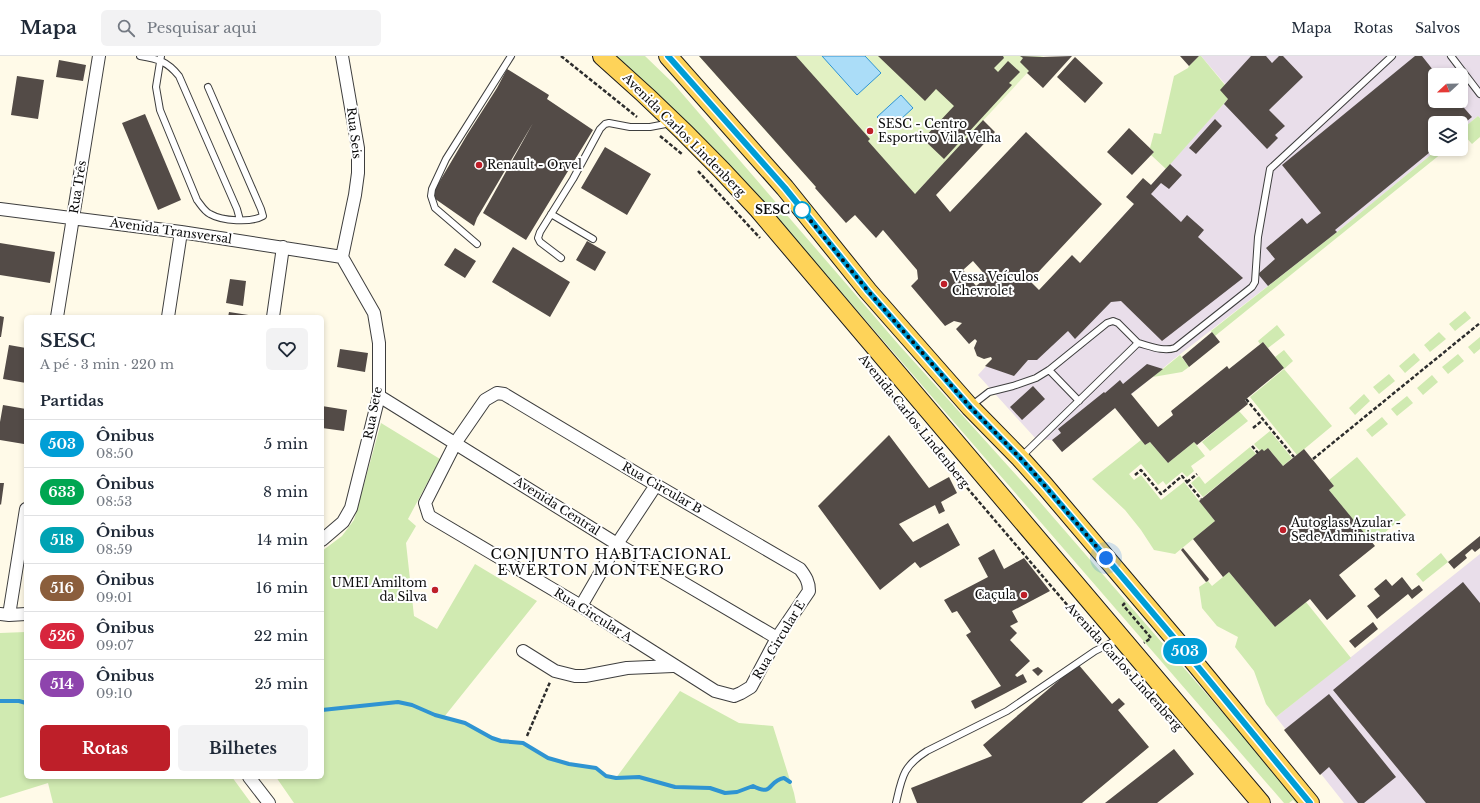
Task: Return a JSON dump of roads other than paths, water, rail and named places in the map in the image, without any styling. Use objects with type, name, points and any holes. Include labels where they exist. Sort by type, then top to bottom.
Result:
[{"type":"main road","name":"Avenida Carlos Lindenberg","points":[[602,56],[645,93],[727,175],[758,209],[1261,803]]},
{"type":"main road","points":[[668,56],[785,188],[868,291],[970,407],[1020,458],[1137,594],[1310,803]]},
{"type":"street","name":"Rua Três","points":[[57,315],[99,56]]},
{"type":"street","name":"Rua Seis","points":[[342,56],[358,148],[358,173],[342,257]]},
{"type":"street","name":"Avenida Transversal","points":[[0,209],[181,232],[342,257]]},
{"type":"street","points":[[168,315],[181,232]]},
{"type":"street","points":[[273,315],[283,247]]},
{"type":"street","name":"Rua Sete","points":[[324,538],[343,522],[351,508],[378,396],[379,343],[374,313],[342,257]]},
{"type":"street","name":"Rua Circular B","points":[[456,442],[485,400],[497,393],[504,394],[800,569],[809,584],[809,591]]},
{"type":"street","name":"Avenida Central","points":[[378,396],[456,442],[618,544],[777,638]]},
{"type":"street","name":"Rua Circular A","points":[[456,442],[425,503],[430,516],[581,606],[673,666],[715,691],[727,695]]},
{"type":"street","points":[[581,606],[618,544],[656,485]]},
{"type":"street","points":[[24,519],[4,615],[24,614]]},
{"type":"street","name":"Rua Circular E","points":[[727,695],[734,696],[751,687],[777,638],[809,591]]},
{"type":"street","points":[[523,651],[555,671],[585,676],[627,668],[673,666]]},
{"type":"street","points":[[251,779],[269,803]]},
{"type":"lane","points":[[140,56],[161,58],[173,68],[183,83],[240,220]]},
{"type":"lane","points":[[477,244],[435,208],[431,196],[432,189],[446,159],[511,56]]},
{"type":"lane","points":[[970,407],[989,392],[1036,378],[1049,370],[1107,323],[1113,321],[1118,323],[1138,343],[1164,350],[1176,348],[1252,287],[1254,282],[1258,237],[1270,169],[1392,56]]},
{"type":"lane","points":[[1451,56],[1480,94]]},
{"type":"lane","points":[[161,58],[156,86],[160,110],[197,200],[210,215],[240,220],[258,219],[263,216],[261,209],[208,87]]},
{"type":"lane","points":[[561,258],[540,242],[538,238],[540,232],[573,179],[600,129],[605,124],[609,123],[630,127],[650,127],[675,123]]},
{"type":"lane","points":[[551,214],[593,239]]},
{"type":"lane","points":[[1020,458],[1138,343]]},
{"type":"lane","points":[[1049,370],[1079,401]]},
{"type":"lane","points":[[896,803],[901,781],[907,768],[916,758],[1007,711],[1103,646],[1121,638]]},
{"type":"water","points":[[822,56],[865,56],[881,73],[857,95]]},
{"type":"water","points":[[901,95],[913,108],[889,130],[877,117]]},
{"type":"waterway","points":[[0,701],[24,702]]},
{"type":"waterway","points":[[324,710],[398,702],[412,705],[435,715],[465,723],[492,738],[501,741],[523,743],[548,758],[569,764],[596,768],[606,776],[616,778],[639,777],[675,787],[710,788],[725,793],[737,792],[753,786],[764,790],[768,789],[775,782],[784,778],[790,782]]},
{"type":"place","name":"SESC - Centro Esportivo Vila Velha","points":[[870,131]]},
{"type":"place","name":"Renault - Orvel","points":[[479,165]]},
{"type":"place","name":"SESC","points":[[802,210]]},
{"type":"place","name":"Vessa Veículos Chevrolet","points":[[944,284]]},
{"type":"place","name":"Autoglass Azular - Sede Administrativa","points":[[1283,530]]},
{"type":"place","name":"UMEI Amiltom da Silva","points":[[435,590]]},
{"type":"place","name":"Caçula","points":[[1024,595]]},
{"type":"district","name":"CONJUNTO HABITACIONAL EWERTON MONTENEGRO","points":[[611,562]]}]
